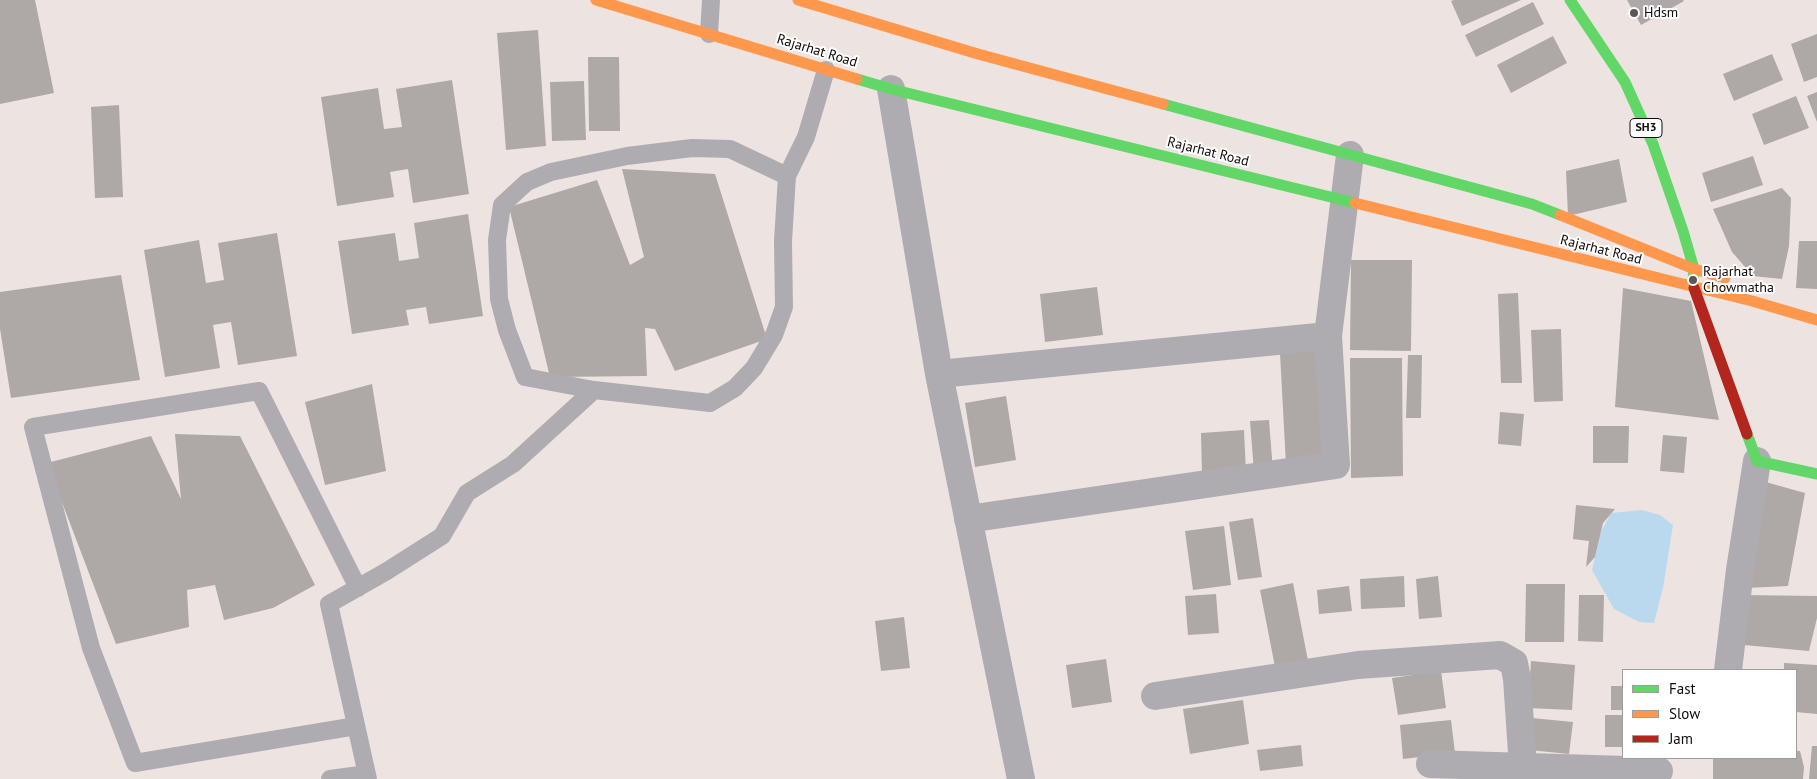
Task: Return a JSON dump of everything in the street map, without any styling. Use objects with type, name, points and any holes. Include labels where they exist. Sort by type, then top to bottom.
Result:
[{"type":"main road","name":"Rajarhat Road","points":[[596,0],[891,89],[1752,301],[1817,320]]},
{"type":"main road","points":[[798,0],[978,54],[1532,204],[1694,269],[1738,282]]},
{"type":"main road","name":"SH3","points":[[1570,0],[1625,82],[1645,126],[1671,194],[1694,269],[1694,288]]},
{"type":"main road","points":[[1694,288],[1758,461],[1817,474]]},
{"type":"street","points":[[891,89],[939,374],[1021,779]]},
{"type":"street","points":[[968,519],[1336,465],[1328,336],[1346,202],[1350,155]]},
{"type":"street","points":[[939,374],[1328,336]]},
{"type":"street","points":[[1728,669],[1740,570],[1758,461]]},
{"type":"street","points":[[1155,696],[1358,665],[1500,655],[1514,663],[1518,678],[1522,767]]},
{"type":"street","points":[[1430,764],[1662,769]]},
{"type":"lane","points":[[709,34],[711,0]]},
{"type":"lane","points":[[787,176],[730,149],[692,148],[627,156],[552,172],[527,182],[502,205],[497,240],[499,299],[507,330],[525,377],[594,390],[710,403],[735,388],[754,368],[774,335],[784,307],[783,241],[787,176],[806,137],[826,70]]},
{"type":"lane","points":[[330,779],[368,776],[329,604],[442,536],[467,494],[514,464],[594,390]]},
{"type":"lane","points":[[356,726],[135,763],[91,648],[33,427],[259,391],[358,588]]},
{"type":"water","points":[[1642,510],[1660,515],[1673,525],[1663,588],[1654,623],[1639,622],[1614,609],[1592,570],[1601,532],[1611,513]]},
{"type":"building","points":[[0,0],[35,0],[54,93],[0,104]]},
{"type":"building","points":[[1521,0],[1462,26],[1451,1]]},
{"type":"building","points":[[1627,0],[1683,0],[1684,1],[1641,25]]},
{"type":"building","points":[[1533,2],[1544,24],[1476,57],[1465,35]]},
{"type":"building","points":[[538,30],[546,146],[506,150],[497,33]]},
{"type":"building","points":[[1817,34],[1817,77],[1804,82],[1791,44]]},
{"type":"building","points":[[1553,36],[1567,63],[1511,93],[1497,65]]},
{"type":"building","points":[[1772,54],[1783,80],[1734,101],[1723,74]]},
{"type":"building","points":[[588,57],[619,57],[620,131],[589,131]]},
{"type":"building","points":[[452,80],[469,194],[413,203],[408,169],[390,172],[394,197],[337,206],[321,97],[378,88],[384,129],[402,127],[396,89]]},
{"type":"building","points":[[584,81],[586,140],[552,141],[550,82]]},
{"type":"building","points":[[1817,92],[1817,122],[1807,96]]},
{"type":"building","points":[[1796,96],[1809,128],[1764,145],[1752,114]]},
{"type":"building","points":[[119,105],[123,197],[95,198],[91,107]]},
{"type":"building","points":[[1753,156],[1763,185],[1711,202],[1702,173]]},
{"type":"building","points":[[1619,159],[1627,202],[1568,216],[1566,171]]},
{"type":"building","points":[[622,169],[715,174],[767,339],[675,371],[655,329],[645,328],[647,376],[550,377],[509,207],[597,180],[630,265],[644,257]]},
{"type":"building","points":[[1782,188],[1791,198],[1789,246],[1782,279],[1753,276],[1732,252],[1713,209]]},
{"type":"building","points":[[468,214],[483,316],[429,324],[426,307],[406,310],[409,325],[352,334],[338,241],[395,233],[399,261],[419,258],[414,223]]},
{"type":"building","points":[[277,233],[297,356],[238,365],[231,322],[213,325],[220,368],[165,377],[144,250],[199,240],[206,283],[224,280],[218,243]]},
{"type":"building","points":[[1799,241],[1817,241],[1817,289],[1796,288]]},
{"type":"building","points":[[1351,260],[1412,260],[1411,351],[1350,350]]},
{"type":"building","points":[[121,275],[140,380],[11,398],[0,329],[0,292]]},
{"type":"building","points":[[1097,287],[1103,335],[1045,342],[1040,294]]},
{"type":"building","points":[[1623,288],[1691,301],[1719,420],[1615,407]]},
{"type":"building","points":[[1518,293],[1522,383],[1501,383],[1498,294]]},
{"type":"building","points":[[1561,329],[1563,401],[1534,402],[1531,330]]},
{"type":"building","points":[[1320,350],[1329,459],[1286,465],[1280,353]]},
{"type":"building","points":[[1408,355],[1422,355],[1421,418],[1406,418]]},
{"type":"building","points":[[1350,358],[1402,358],[1403,476],[1351,478]]},
{"type":"building","points":[[372,384],[386,471],[325,485],[305,402]]},
{"type":"building","points":[[1006,396],[1016,460],[975,467],[965,403]]},
{"type":"building","points":[[1500,412],[1524,414],[1521,446],[1498,444]]},
{"type":"building","points":[[1269,420],[1273,471],[1254,472],[1250,421]]},
{"type":"building","points":[[1593,426],[1629,426],[1628,463],[1593,463]]},
{"type":"building","points":[[1244,430],[1246,473],[1202,475],[1201,433]]},
{"type":"building","points":[[175,434],[240,436],[315,585],[273,608],[224,620],[215,585],[187,590],[189,627],[116,644],[47,463],[151,436],[181,499]]},
{"type":"building","points":[[1663,435],[1687,437],[1684,473],[1660,471]]},
{"type":"building","points":[[1762,481],[1805,493],[1788,586],[1746,588]]},
{"type":"building","points":[[1576,505],[1615,509],[1603,523],[1595,557],[1586,567],[1589,541],[1573,539]]},
{"type":"building","points":[[1253,518],[1262,577],[1238,580],[1229,522]]},
{"type":"building","points":[[1224,526],[1231,585],[1193,590],[1185,531]]},
{"type":"building","points":[[1404,576],[1405,607],[1361,609],[1360,579]]},
{"type":"building","points":[[1438,576],[1442,617],[1419,619],[1416,579]]},
{"type":"building","points":[[1293,583],[1309,666],[1276,672],[1260,590]]},
{"type":"building","points":[[1526,584],[1565,584],[1564,642],[1525,642]]},
{"type":"building","points":[[1349,586],[1352,611],[1319,614],[1317,590]]},
{"type":"building","points":[[1216,594],[1219,633],[1188,635],[1185,596]]},
{"type":"building","points":[[1579,595],[1604,595],[1603,642],[1578,641]]},
{"type":"building","points":[[1741,595],[1817,596],[1817,618],[1809,651],[1733,644]]},
{"type":"building","points":[[904,617],[910,668],[881,671],[875,621]]},
{"type":"building","points":[[1106,659],[1112,702],[1072,708],[1066,665]]},
{"type":"building","points":[[1531,661],[1575,665],[1572,710],[1528,708]]},
{"type":"building","points":[[1784,663],[1817,665],[1817,714],[1797,712],[1797,669],[1784,669]]},
{"type":"building","points":[[1441,671],[1446,708],[1398,715],[1392,678]]},
{"type":"building","points":[[1611,686],[1622,686],[1622,710],[1611,710]]},
{"type":"building","points":[[1243,700],[1249,744],[1190,754],[1183,709]]},
{"type":"building","points":[[1605,715],[1622,715],[1622,747],[1605,747]]},
{"type":"building","points":[[1532,718],[1573,722],[1569,754],[1529,750]]},
{"type":"building","points":[[1451,720],[1455,753],[1403,759],[1400,725]]},
{"type":"building","points":[[1301,745],[1303,766],[1260,771],[1257,750]]},
{"type":"building","points":[[1812,746],[1817,746],[1817,779],[1809,779]]},
{"type":"building","points":[[1797,751],[1800,751],[1804,767],[1803,779],[1713,779],[1713,759],[1797,759]]},
{"type":"traffic: fast","points":[[1570,0],[1625,82],[1653,144],[1683,231],[1694,269],[1693,281]]},
{"type":"traffic: fast","points":[[857,79],[1355,203]]},
{"type":"traffic: fast","points":[[1163,104],[1532,204],[1560,215]]},
{"type":"traffic: fast","points":[[1747,434],[1757,461],[1817,474]]},
{"type":"traffic: slow","points":[[596,0],[857,79]]},
{"type":"traffic: slow","points":[[798,0],[978,54],[1163,104]]},
{"type":"traffic: slow","points":[[1355,203],[1752,301],[1817,320]]},
{"type":"traffic: slow","points":[[1560,215],[1694,269],[1725,278]]},
{"type":"traffic: jam","points":[[1694,288],[1747,434]]},
{"type":"place","name":"Hdsm","points":[[1634,13]]},
{"type":"place","name":"Rajarhat Chowmatha","points":[[1693,280]]}]
